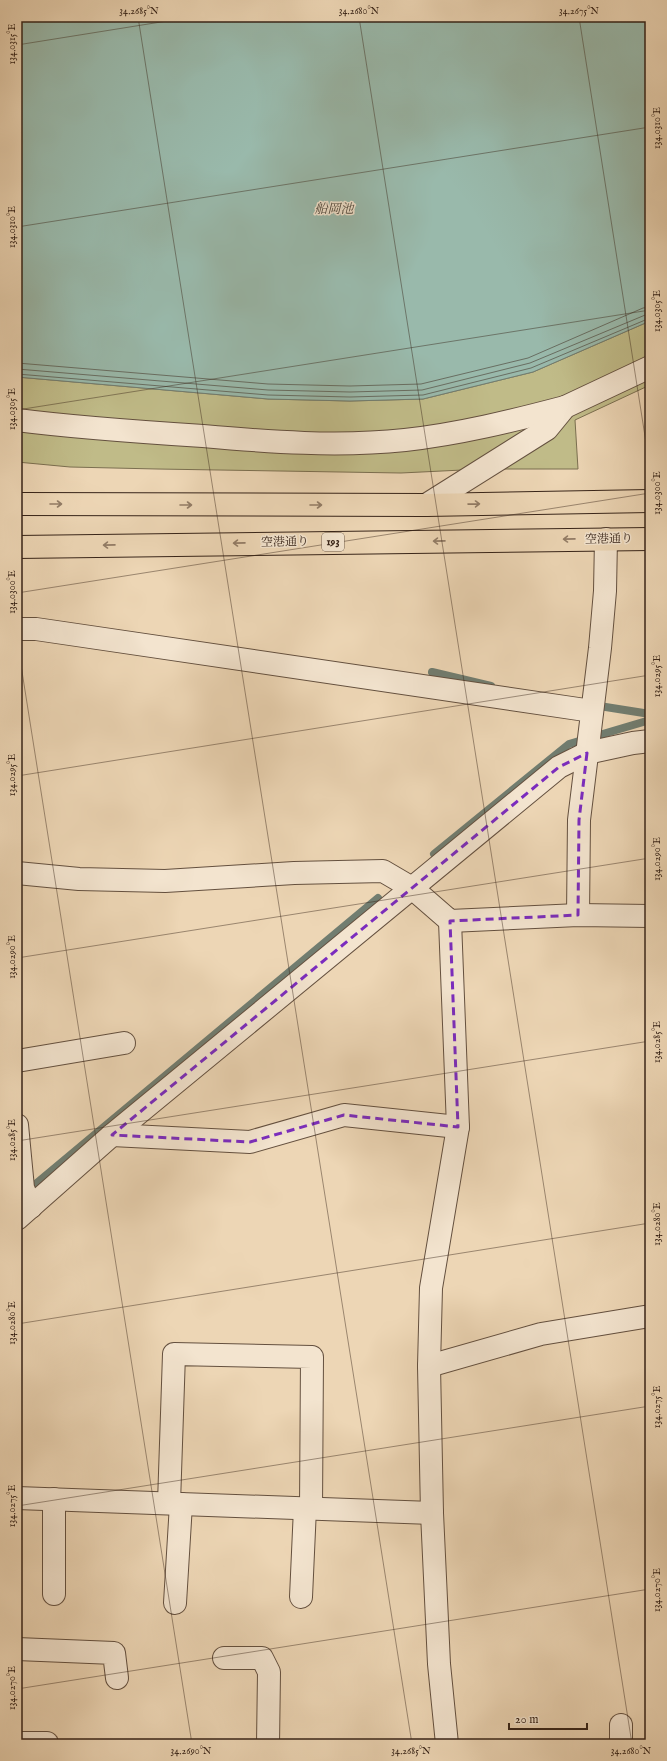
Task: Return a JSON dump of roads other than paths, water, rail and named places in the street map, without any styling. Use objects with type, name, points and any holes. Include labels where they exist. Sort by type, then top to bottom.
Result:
[{"type":"highway","points":[[17,504],[426,505],[650,501]]},
{"type":"highway","name":"空港通り","points":[[17,547],[650,539]]},
{"type":"street","points":[[17,420],[246,440],[351,444],[406,440],[471,430],[565,407],[650,367]]},
{"type":"street","points":[[426,505],[546,428],[565,407]]},
{"type":"street","points":[[578,915],[579,820],[604,598],[606,539]]},
{"type":"street","points":[[17,629],[36,629],[592,711]]},
{"type":"street","points":[[25,1204],[112,1135],[559,767],[587,753],[633,743],[650,742]]},
{"type":"street","points":[[17,873],[79,879],[165,881],[294,873],[383,871],[412,888],[450,921],[578,915],[650,916]]},
{"type":"street","points":[[447,1744],[439,1664],[432,1513],[429,1366],[431,1288],[458,1127],[450,921]]},
{"type":"street","points":[[17,1061],[124,1043]]},
{"type":"street","points":[[112,1135],[250,1142],[344,1115],[458,1127]]},
{"type":"street","points":[[17,1125],[25,1204]]},
{"type":"street","points":[[429,1366],[541,1334],[650,1316]]},
{"type":"street","points":[[175,1603],[174,1354],[312,1357],[308,1508],[301,1597]]},
{"type":"street","points":[[17,1498],[432,1513]]},
{"type":"street","points":[[54,1499],[54,1594]]},
{"type":"street","points":[[17,1649],[114,1653],[117,1678]]},
{"type":"street","points":[[224,1658],[262,1658],[269,1672],[268,1744]]},
{"type":"street","points":[[17,1743],[46,1743]]},
{"type":"water","name":"船岡池","points":[[17,17],[650,17],[650,321],[533,372],[423,399],[350,401],[268,399],[17,377]]},
{"type":"waterway","points":[[432,672],[491,686]]},
{"type":"waterway","points":[[593,705],[650,714]]},
{"type":"waterway","points":[[434,854],[569,744],[650,720]]},
{"type":"waterway","points":[[26,1192],[378,898]]}]
